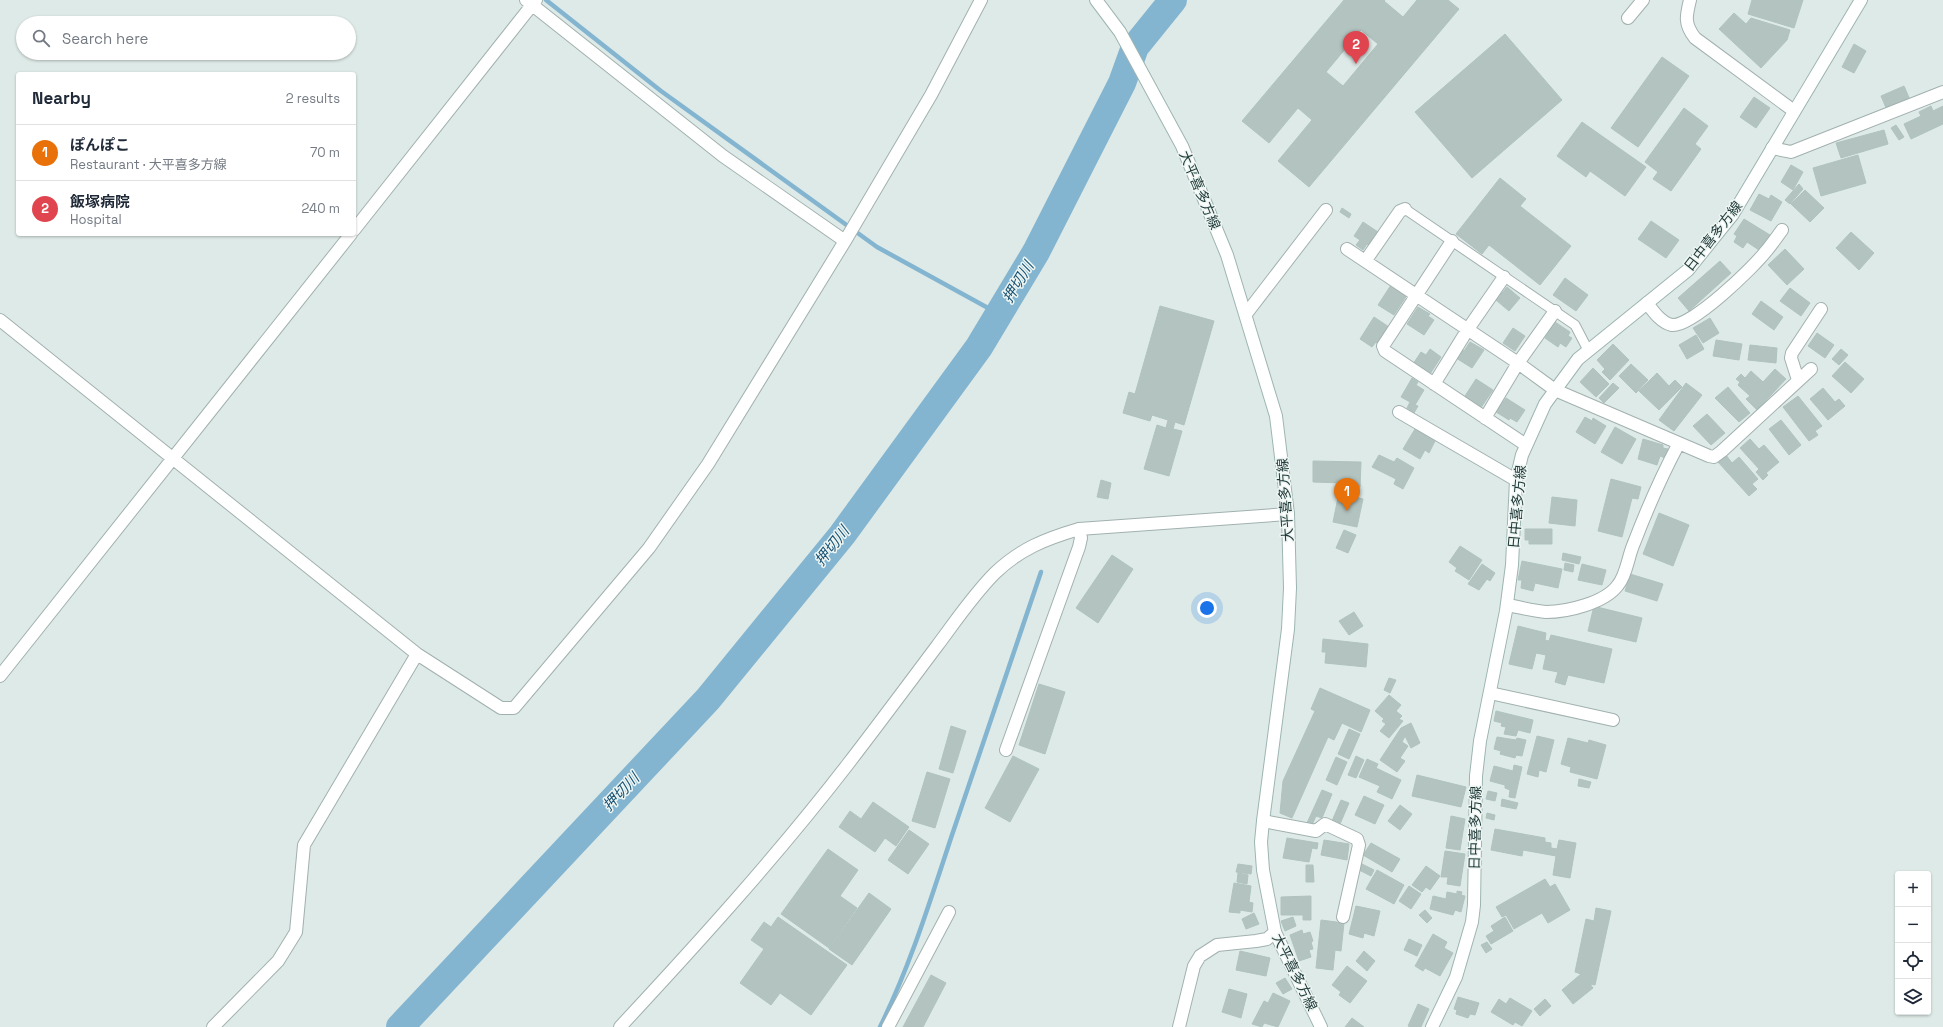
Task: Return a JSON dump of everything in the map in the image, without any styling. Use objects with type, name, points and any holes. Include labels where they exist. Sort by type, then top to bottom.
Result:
[{"type":"street","points":[[0,320],[172,460],[417,654],[501,708],[514,708],[649,548],[708,464],[845,241],[931,95],[981,0]]},
{"type":"street","name":"大平喜多方線","points":[[1096,0],[1120,32],[1182,146],[1227,255],[1276,416],[1288,514],[1290,588],[1288,629],[1261,842],[1262,870],[1275,932],[1321,1027]]},
{"type":"street","points":[[1628,18],[1642,0]]},
{"type":"street","points":[[1690,0],[1686,20],[1688,30],[1695,38],[1794,111]]},
{"type":"street","name":"日中喜多方線","points":[[1432,1027],[1456,977],[1472,922],[1474,905],[1476,776],[1480,741],[1507,605],[1512,565],[1516,480],[1526,445],[1545,404],[1578,358],[1688,270],[1719,233],[1733,214],[1860,0]]},
{"type":"street","points":[[356,227],[531,2],[723,156],[845,241]]},
{"type":"street","points":[[1772,148],[1791,152],[1943,92]]},
{"type":"street","points":[[1366,260],[1400,211],[1405,209]]},
{"type":"street","points":[[1246,314],[1326,210]]},
{"type":"street","points":[[1647,303],[1665,322],[1670,324],[1683,323],[1708,306],[1754,264],[1782,230]]},
{"type":"street","points":[[0,676],[349,236]]},
{"type":"street","points":[[1452,241],[1384,346],[1385,352],[1526,445]]},
{"type":"street","points":[[1347,249],[1366,260],[1468,329],[1555,390],[1714,457],[1811,369]]},
{"type":"street","points":[[1434,384],[1468,329],[1504,277]]},
{"type":"street","points":[[1798,380],[1791,358],[1792,353],[1821,309]]},
{"type":"street","points":[[1485,418],[1518,363],[1555,311]]},
{"type":"street","points":[[1399,412],[1516,480]]},
{"type":"street","points":[[1507,605],[1546,612],[1568,609],[1600,600],[1619,585],[1633,544],[1679,443]]},
{"type":"street","points":[[620,1027],[679,964],[775,856],[881,720],[970,602],[995,574],[1022,551],[1051,537],[1079,529],[1288,514]]},
{"type":"street","points":[[1006,750],[1078,547],[1080,538],[1079,529]]},
{"type":"street","points":[[213,1027],[278,961],[296,932],[304,845],[417,654]]},
{"type":"street","points":[[1490,694],[1613,720]]},
{"type":"street","points":[[1263,822],[1316,831],[1325,824],[1357,839],[1359,844],[1343,917]]},
{"type":"street","points":[[888,1027],[949,912]]},
{"type":"street","points":[[1179,1027],[1194,966],[1200,956],[1217,945],[1256,942],[1267,939],[1275,932]]},
{"type":"lane","points":[[1405,209],[1574,325],[1588,350]]},
{"type":"building","points":[[1344,0],[1385,0],[1384,1],[1403,17],[1417,0],[1448,0],[1459,9],[1309,187],[1278,161],[1312,120],[1298,108],[1269,143],[1242,121]],"holes":[[[1361,30],[1378,44],[1343,86],[1326,72]]]},
{"type":"building","points":[[1752,0],[1803,0],[1794,28],[1748,14]]},
{"type":"building","points":[[1734,13],[1746,24],[1751,18],[1790,30],[1787,40],[1761,68],[1719,29]]},
{"type":"building","points":[[1505,34],[1562,100],[1472,178],[1415,112]]},
{"type":"building","points":[[1854,44],[1866,51],[1854,73],[1842,67]]},
{"type":"building","points":[[1662,57],[1689,76],[1638,147],[1611,128]]},
{"type":"building","points":[[1904,86],[1910,100],[1887,110],[1881,96]]},
{"type":"building","points":[[1754,97],[1770,108],[1756,128],[1740,117]]},
{"type":"building","points":[[1931,106],[1933,111],[1943,106],[1943,124],[1911,139],[1904,124],[1921,116],[1919,112]]},
{"type":"building","points":[[1684,108],[1708,126],[1695,144],[1701,149],[1671,191],[1653,179],[1658,172],[1645,162]]},
{"type":"building","points":[[1582,122],[1646,167],[1625,196],[1590,171],[1586,177],[1557,156]]},
{"type":"building","points":[[1896,125],[1904,137],[1899,140],[1891,128]]},
{"type":"building","points":[[1884,130],[1888,144],[1841,158],[1836,143]]},
{"type":"building","points":[[1858,155],[1866,183],[1821,196],[1813,168]]},
{"type":"building","points":[[1791,165],[1803,172],[1793,190],[1781,182]]},
{"type":"building","points":[[1500,178],[1526,199],[1520,206],[1571,246],[1540,285],[1489,245],[1482,254],[1456,234]]},
{"type":"building","points":[[1799,184],[1803,189],[1790,204],[1785,200]]},
{"type":"building","points":[[1805,190],[1824,208],[1810,222],[1791,204]]},
{"type":"building","points":[[1759,194],[1769,199],[1771,195],[1782,202],[1771,221],[1750,210]]},
{"type":"building","points":[[1342,208],[1351,214],[1349,218],[1340,212]]},
{"type":"building","points":[[1744,219],[1770,235],[1759,250],[1747,242],[1743,248],[1734,242],[1737,236],[1734,234]]},
{"type":"building","points":[[1651,221],[1679,240],[1666,258],[1638,239]]},
{"type":"building","points":[[1363,222],[1378,232],[1369,245],[1367,244],[1363,250],[1356,245],[1360,240],[1354,236]]},
{"type":"building","points":[[1851,232],[1874,253],[1859,270],[1836,248]]},
{"type":"building","points":[[1785,249],[1804,269],[1787,285],[1768,265]]},
{"type":"building","points":[[1720,261],[1731,273],[1689,311],[1678,298]]},
{"type":"building","points":[[1565,278],[1588,295],[1576,311],[1553,295]]},
{"type":"building","points":[[1391,285],[1407,295],[1394,315],[1378,305]]},
{"type":"building","points":[[1507,287],[1520,298],[1509,311],[1496,300]]},
{"type":"building","points":[[1790,288],[1810,303],[1801,316],[1780,301]]},
{"type":"building","points":[[1761,301],[1783,317],[1774,330],[1752,314]]},
{"type":"building","points":[[1160,306],[1214,321],[1184,425],[1175,422],[1173,429],[1182,431],[1169,476],[1144,469],[1157,425],[1166,428],[1168,420],[1152,415],[1150,421],[1123,413],[1129,392],[1135,394]]},
{"type":"building","points":[[1418,307],[1430,314],[1428,316],[1434,320],[1424,335],[1407,324]]},
{"type":"building","points":[[1374,317],[1389,327],[1378,344],[1376,342],[1372,347],[1360,339]]},
{"type":"building","points":[[1710,318],[1719,333],[1703,343],[1693,328]]},
{"type":"building","points":[[1555,322],[1570,332],[1568,336],[1572,338],[1566,347],[1560,343],[1558,347],[1545,338]]},
{"type":"building","points":[[1513,328],[1525,336],[1515,351],[1503,343]]},
{"type":"building","points":[[1817,333],[1834,345],[1825,358],[1808,346]]},
{"type":"building","points":[[1696,335],[1704,349],[1687,359],[1679,345]]},
{"type":"building","points":[[1716,340],[1742,344],[1739,360],[1713,356]]},
{"type":"building","points":[[1470,342],[1484,350],[1472,368],[1456,358],[1462,350],[1464,351]]},
{"type":"building","points":[[1613,344],[1629,360],[1610,380],[1602,372],[1605,369],[1597,360]]},
{"type":"building","points":[[1750,345],[1777,348],[1776,363],[1748,360]]},
{"type":"building","points":[[1430,349],[1441,357],[1430,374],[1413,364],[1421,352],[1426,355]]},
{"type":"building","points":[[1841,349],[1848,355],[1839,365],[1832,359]]},
{"type":"building","points":[[1845,362],[1864,379],[1851,393],[1832,376]]},
{"type":"building","points":[[1631,364],[1648,380],[1636,393],[1619,376]]},
{"type":"building","points":[[1593,368],[1609,384],[1596,397],[1580,382]]},
{"type":"building","points":[[1775,369],[1786,379],[1757,410],[1746,399],[1750,396],[1738,385],[1740,382],[1736,379],[1741,374],[1745,378],[1751,371],[1763,382]]},
{"type":"building","points":[[1657,373],[1669,386],[1675,380],[1682,387],[1659,410],[1639,391]]},
{"type":"building","points":[[1412,378],[1418,382],[1416,385],[1424,390],[1415,405],[1418,406],[1414,413],[1407,408],[1410,402],[1401,397]]},
{"type":"building","points":[[1476,379],[1493,390],[1480,409],[1463,399]]},
{"type":"building","points":[[1613,383],[1619,388],[1604,403],[1599,398]]},
{"type":"building","points":[[1686,383],[1702,395],[1674,431],[1659,420]]},
{"type":"building","points":[[1728,387],[1750,413],[1739,422],[1715,398]]},
{"type":"building","points":[[1823,388],[1835,402],[1839,399],[1845,406],[1828,420],[1810,399]]},
{"type":"building","points":[[1798,396],[1822,426],[1815,431],[1818,435],[1809,441],[1783,407]]},
{"type":"building","points":[[1506,398],[1525,410],[1517,422],[1510,418],[1509,420],[1496,412]]},
{"type":"building","points":[[1707,414],[1725,433],[1711,445],[1693,426]]},
{"type":"building","points":[[1585,417],[1592,421],[1593,418],[1606,426],[1595,444],[1576,432]]},
{"type":"building","points":[[1781,420],[1801,445],[1789,455],[1769,429]]},
{"type":"building","points":[[1615,427],[1636,439],[1622,464],[1601,452]]},
{"type":"building","points":[[1415,429],[1435,441],[1429,453],[1425,450],[1420,459],[1403,449]]},
{"type":"building","points":[[1643,439],[1663,445],[1663,448],[1668,449],[1665,458],[1660,456],[1657,465],[1638,459]]},
{"type":"building","points":[[1750,439],[1759,449],[1764,445],[1779,462],[1766,473],[1768,475],[1763,480],[1756,472],[1759,469],[1740,448]]},
{"type":"building","points":[[1379,455],[1394,462],[1397,458],[1414,468],[1403,489],[1394,484],[1396,479],[1372,467]]},
{"type":"building","points":[[1726,455],[1732,463],[1739,457],[1758,479],[1752,484],[1757,489],[1749,496],[1718,462]]},
{"type":"building","points":[[1313,461],[1361,462],[1360,487],[1343,487],[1343,483],[1313,482]]},
{"type":"building","points":[[1611,479],[1641,487],[1638,499],[1632,498],[1622,537],[1598,531]]},
{"type":"building","points":[[1101,480],[1111,483],[1108,499],[1097,497]]},
{"type":"building","points":[[1339,493],[1363,499],[1357,527],[1333,522]]},
{"type":"building","points":[[1552,497],[1577,500],[1575,526],[1549,523]]},
{"type":"building","points":[[1659,513],[1689,525],[1673,566],[1643,554]]},
{"type":"building","points":[[1525,529],[1552,529],[1552,544],[1529,544],[1529,540],[1525,540]]},
{"type":"building","points":[[1344,530],[1356,535],[1348,553],[1336,548]]},
{"type":"building","points":[[1460,546],[1482,560],[1469,580],[1455,571],[1457,568],[1449,562]]},
{"type":"building","points":[[1563,553],[1581,557],[1579,564],[1562,560]]},
{"type":"building","points":[[1112,555],[1133,569],[1098,623],[1076,608]]},
{"type":"building","points":[[1522,561],[1562,569],[1558,588],[1535,583],[1533,591],[1521,588],[1522,580],[1518,580]]},
{"type":"building","points":[[1565,563],[1574,565],[1573,572],[1564,570]]},
{"type":"building","points":[[1482,564],[1495,573],[1490,581],[1487,579],[1479,590],[1468,584]]},
{"type":"building","points":[[1582,564],[1606,570],[1602,585],[1578,580]]},
{"type":"building","points":[[1630,574],[1663,584],[1657,601],[1625,591]]},
{"type":"building","points":[[1597,607],[1642,618],[1636,642],[1588,631],[1593,610]]},
{"type":"building","points":[[1354,612],[1363,626],[1349,635],[1339,621]]},
{"type":"building","points":[[1518,626],[1546,633],[1545,640],[1549,641],[1551,635],[1612,649],[1604,683],[1568,675],[1565,685],[1555,682],[1558,672],[1543,669],[1546,655],[1536,653],[1532,669],[1509,664]]},
{"type":"building","points":[[1323,639],[1368,644],[1366,667],[1325,663],[1326,652],[1322,652]]},
{"type":"building","points":[[1389,678],[1396,680],[1390,693],[1384,690]]},
{"type":"building","points":[[1039,684],[1065,692],[1045,754],[1019,745]]},
{"type":"building","points":[[1320,688],[1370,710],[1361,732],[1342,723],[1334,740],[1328,737],[1292,818],[1280,813],[1283,781],[1315,711],[1311,709]]},
{"type":"building","points":[[1389,695],[1401,705],[1396,711],[1402,716],[1399,719],[1403,721],[1389,738],[1380,731],[1386,724],[1382,721],[1384,719],[1375,711]]},
{"type":"building","points":[[1496,711],[1533,720],[1530,733],[1518,730],[1516,736],[1504,734],[1506,727],[1501,726],[1502,723],[1494,721]]},
{"type":"building","points":[[1411,723],[1420,743],[1411,748],[1405,736],[1402,742],[1408,746],[1400,758],[1405,761],[1397,772],[1380,760],[1401,728]]},
{"type":"building","points":[[951,726],[966,731],[953,773],[939,769]]},
{"type":"building","points":[[1349,729],[1360,734],[1349,759],[1338,754]]},
{"type":"building","points":[[1537,736],[1554,740],[1546,772],[1539,770],[1538,777],[1527,774]]},
{"type":"building","points":[[1497,737],[1526,740],[1522,756],[1516,755],[1515,758],[1500,754],[1501,751],[1494,749]]},
{"type":"building","points":[[1568,738],[1588,743],[1589,740],[1606,745],[1597,779],[1570,772],[1571,767],[1561,764]]},
{"type":"building","points":[[1013,756],[1039,769],[1010,822],[985,808]]},
{"type":"building","points":[[1356,756],[1364,760],[1356,778],[1348,775]]},
{"type":"building","points":[[1336,757],[1347,762],[1337,785],[1326,780]]},
{"type":"building","points":[[1367,759],[1378,764],[1376,768],[1401,780],[1392,799],[1377,792],[1380,786],[1359,777]]},
{"type":"building","points":[[1514,765],[1522,767],[1515,798],[1509,797],[1510,790],[1505,788],[1505,785],[1490,781],[1494,766],[1513,771]]},
{"type":"building","points":[[927,772],[950,779],[935,828],[912,821]]},
{"type":"building","points":[[1417,775],[1466,787],[1461,807],[1412,796]]},
{"type":"building","points":[[1579,779],[1591,782],[1589,788],[1578,786]]},
{"type":"building","points":[[1322,790],[1332,794],[1322,818],[1316,816],[1312,825],[1307,823]]},
{"type":"building","points":[[1488,791],[1497,793],[1495,801],[1486,799]]},
{"type":"building","points":[[1364,796],[1384,805],[1375,824],[1355,815]]},
{"type":"building","points":[[1502,799],[1518,803],[1516,809],[1501,806]]},
{"type":"building","points":[[1341,800],[1349,803],[1340,824],[1332,821]]},
{"type":"building","points":[[873,802],[909,827],[896,846],[885,838],[875,852],[839,827],[850,811],[861,819]]},
{"type":"building","points":[[1400,805],[1412,814],[1400,830],[1388,821]]},
{"type":"building","points":[[1487,813],[1495,815],[1494,820],[1486,818]]},
{"type":"building","points":[[1451,816],[1465,819],[1460,850],[1446,848]]},
{"type":"building","points":[[1495,829],[1545,838],[1545,842],[1551,843],[1551,848],[1557,849],[1559,840],[1576,843],[1570,878],[1553,875],[1556,856],[1523,850],[1522,856],[1491,850]]},
{"type":"building","points":[[909,830],[929,844],[908,874],[888,860]]},
{"type":"building","points":[[1287,838],[1318,843],[1317,849],[1312,848],[1309,862],[1283,858]]},
{"type":"building","points":[[1324,840],[1349,844],[1347,860],[1321,855]]},
{"type":"building","points":[[1371,843],[1400,859],[1392,872],[1363,855]]},
{"type":"building","points":[[828,849],[858,870],[840,896],[857,908],[829,948],[781,914]]},
{"type":"building","points":[[1445,851],[1465,854],[1460,886],[1447,884],[1448,877],[1441,877]]},
{"type":"building","points":[[1238,864],[1252,866],[1251,874],[1236,872]]},
{"type":"building","points":[[1362,864],[1374,870],[1371,876],[1359,870]]},
{"type":"building","points":[[1306,865],[1313,865],[1314,882],[1306,882]]},
{"type":"building","points":[[1426,866],[1440,876],[1430,890],[1426,887],[1422,892],[1412,885]]},
{"type":"building","points":[[1377,870],[1404,885],[1394,904],[1366,889]]},
{"type":"building","points":[[1238,873],[1248,875],[1247,884],[1237,882]]},
{"type":"building","points":[[1545,879],[1550,887],[1555,884],[1570,910],[1548,923],[1542,913],[1514,929],[1506,915],[1502,917],[1496,907]]},
{"type":"building","points":[[1234,883],[1251,886],[1249,902],[1253,903],[1252,912],[1240,910],[1240,913],[1229,912]]},
{"type":"building","points":[[1409,886],[1421,894],[1411,909],[1399,901]]},
{"type":"building","points":[[1457,891],[1462,892],[1461,895],[1465,896],[1461,912],[1455,910],[1453,915],[1430,909],[1433,896],[1446,899],[1447,892],[1457,894]]},
{"type":"building","points":[[869,893],[891,909],[852,965],[829,949]]},
{"type":"building","points":[[1311,896],[1311,920],[1303,920],[1303,915],[1281,915],[1281,897]]},
{"type":"building","points":[[1356,906],[1380,911],[1374,936],[1364,933],[1363,938],[1349,934]]},
{"type":"building","points":[[1596,908],[1611,911],[1595,985],[1590,984],[1593,988],[1573,1004],[1562,990],[1581,974],[1575,972],[1586,919],[1594,921]]},
{"type":"building","points":[[1425,910],[1432,918],[1427,923],[1419,915]]},
{"type":"building","points":[[1254,913],[1259,924],[1246,929],[1242,919]]},
{"type":"building","points":[[778,917],[847,965],[811,1015],[780,993],[771,1005],[740,983],[764,949],[751,940],[764,922],[771,927]]},
{"type":"building","points":[[1293,917],[1296,926],[1285,931],[1281,921]]},
{"type":"building","points":[[1505,917],[1513,931],[1491,944],[1486,936],[1494,931],[1491,926]]},
{"type":"building","points":[[1321,920],[1344,923],[1341,951],[1335,950],[1333,970],[1316,968]]},
{"type":"building","points":[[1302,930],[1303,934],[1310,932],[1313,941],[1311,942],[1313,949],[1309,950],[1311,957],[1299,961],[1290,935]]},
{"type":"building","points":[[1433,934],[1447,942],[1444,948],[1453,953],[1440,976],[1425,968],[1423,971],[1415,966]]},
{"type":"building","points":[[1409,939],[1422,945],[1417,956],[1404,950]]},
{"type":"building","points":[[1487,942],[1492,949],[1486,953],[1481,945]]},
{"type":"building","points":[[1240,951],[1270,958],[1266,976],[1236,970]]},
{"type":"building","points":[[1364,951],[1375,961],[1367,971],[1356,961]]},
{"type":"building","points":[[1347,966],[1367,981],[1350,1003],[1339,995],[1341,992],[1332,985]]},
{"type":"building","points":[[931,975],[946,983],[923,1027],[903,1027]]},
{"type":"building","points":[[1285,978],[1292,989],[1283,994],[1276,983]]},
{"type":"building","points":[[1229,989],[1247,994],[1241,1018],[1222,1012]]},
{"type":"building","points":[[1273,993],[1290,1001],[1278,1027],[1264,1023],[1262,1027],[1252,1024],[1264,1001],[1268,1003]]},
{"type":"building","points":[[1458,997],[1479,1003],[1475,1015],[1470,1014],[1468,1018],[1456,1014],[1457,1010],[1454,1009]]},
{"type":"building","points":[[1510,998],[1532,1011],[1522,1026],[1515,1022],[1513,1025],[1491,1012],[1499,999],[1506,1004]]},
{"type":"building","points":[[1545,999],[1551,1006],[1540,1016],[1534,1009]]},
{"type":"building","points":[[1418,1004],[1429,1009],[1421,1027],[1410,1027],[1408,1026]]},
{"type":"building","points":[[1352,1018],[1364,1027],[1345,1027]]},
{"type":"waterway","points":[[546,0],[661,91],[877,247],[999,314]]},
{"type":"waterway","name":"押切川","points":[[400,1027],[708,699],[842,535],[979,347],[1036,252],[1122,83],[1135,47],[1173,0]]},
{"type":"waterway","points":[[880,1027],[901,980],[919,932],[1041,572]]},
{"type":"place","name":"飯塚病院","points":[[1356,64]]},
{"type":"place","name":"ぽんぽこ","points":[[1347,511]]}]
